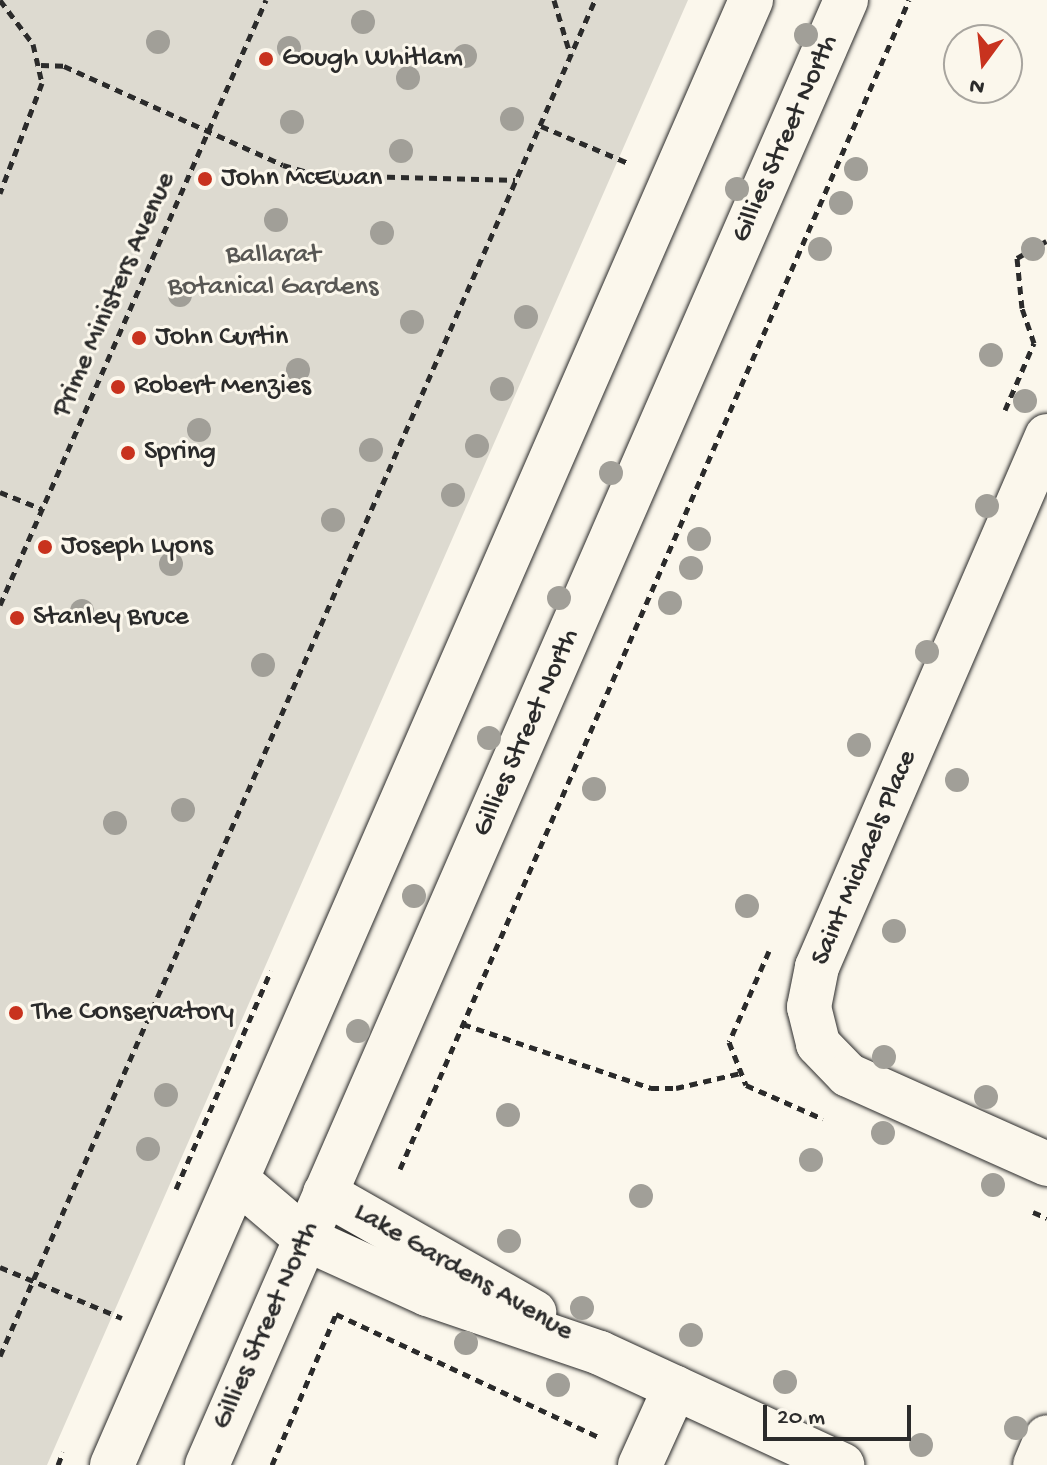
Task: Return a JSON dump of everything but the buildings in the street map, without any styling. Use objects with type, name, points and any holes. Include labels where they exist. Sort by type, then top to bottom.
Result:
[{"type":"main road","points":[[112,1465],[751,0]]},
{"type":"main road","name":"Gillies Street North","points":[[207,1465],[846,0]]},
{"type":"main road","name":"Saint Michaels Place","points":[[1047,436],[817,967],[809,1007],[818,1044],[848,1075],[1047,1164]]},
{"type":"main road","name":"Lake Gardens Avenue","points":[[237,1180],[325,1193],[405,1234],[600,1353]]},
{"type":"main road","name":"Lake Gardens Avenue","points":[[237,1180],[306,1239],[416,1290],[600,1353],[842,1465]]},
{"type":"main road","points":[[642,1461],[675,1388]]},
{"type":"main road","points":[[1035,1465],[1047,1437]]},
{"type":"path","points":[[0,0],[25,30],[41,65],[35,110],[0,193]]},
{"type":"path","name":"Prime Ministers Avenue","points":[[0,605],[266,0]]},
{"type":"path","points":[[554,0],[571,57]]},
{"type":"path","points":[[0,1356],[595,0]]},
{"type":"path","points":[[400,1169],[909,0]]},
{"type":"path","points":[[41,65],[64,66],[317,175],[515,180]]},
{"type":"path","points":[[541,126],[628,164]]},
{"type":"path","points":[[0,492],[42,509]]},
{"type":"path","points":[[463,1024],[651,1088],[676,1088],[741,1073]]},
{"type":"path","points":[[0,1267],[122,1318]]},
{"type":"path","points":[[272,1465],[336,1314],[642,1461]]},
{"type":"green space","name":"Ballarat Botanical Gardens","points":[[0,0],[688,0],[47,1465],[0,1465]]},
{"type":"place","name":"Gough Whitlam","points":[[266,59]]},
{"type":"place","name":"John McEwan","points":[[205,179]]},
{"type":"place","name":"John Curtin","points":[[139,338]]},
{"type":"place","name":"Robert Menzies","points":[[118,387]]},
{"type":"place","name":"Spring","points":[[128,453]]},
{"type":"place","name":"Joseph Lyons","points":[[45,547]]},
{"type":"place","name":"Stanley Bruce","points":[[17,618]]},
{"type":"place","name":"The Conservatory","points":[[16,1013]]}]
